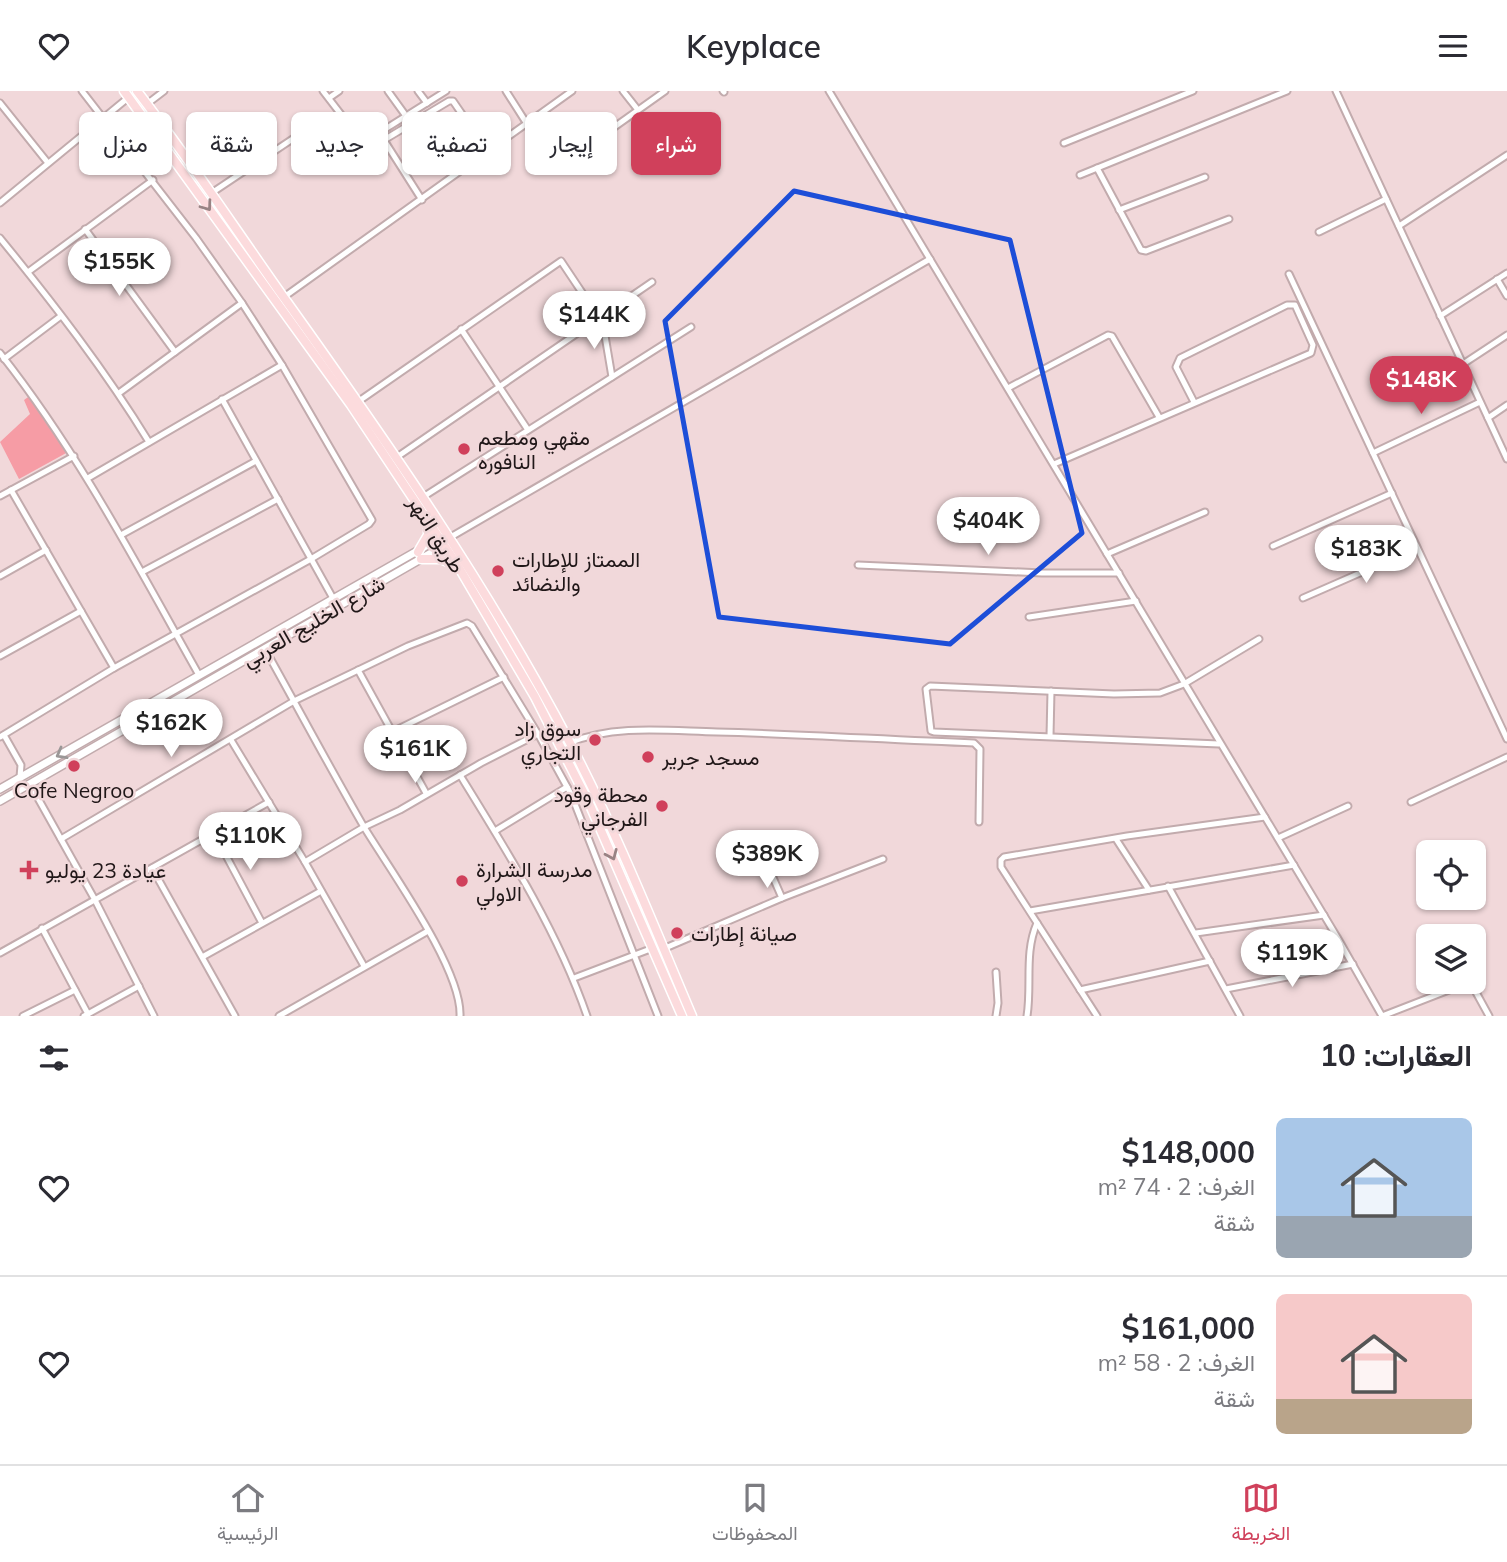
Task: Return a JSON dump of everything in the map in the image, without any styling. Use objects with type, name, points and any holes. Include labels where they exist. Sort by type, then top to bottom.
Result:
[{"type":"main road","name":"طريق النهر","points":[[137,91],[359,401],[423,497],[458,566],[535,697],[589,803],[682,1016]]},
{"type":"main road","name":"طريق النهر","points":[[127,94],[445,540],[543,693],[608,821],[692,1016]]},
{"type":"main road","points":[[426,516],[428,535],[420,556],[440,558],[458,566]]},
{"type":"main road","name":"شارع الخليج العربي","points":[[0,801],[264,649],[445,540]]},
{"type":"main road","name":"شارع الخليج العربي","points":[[0,789],[334,600],[420,556]]},
{"type":"main road","points":[[97,733],[102,744]]},
{"type":"street","points":[[82,91],[99,112]]},
{"type":"street","points":[[147,104],[164,91]]},
{"type":"street","points":[[323,91],[340,112]]},
{"type":"street","points":[[329,98],[338,91]]},
{"type":"street","points":[[388,91],[403,112]]},
{"type":"street","points":[[418,91],[427,103]]},
{"type":"street","points":[[412,112],[446,91]]},
{"type":"street","points":[[506,91],[525,121]]},
{"type":"street","points":[[623,91],[638,110]]},
{"type":"street","points":[[617,125],[665,91]]},
{"type":"street","points":[[829,91],[1382,1016],[1467,983],[1472,985],[1489,1016]]},
{"type":"street","points":[[1064,143],[1193,91]]},
{"type":"street","points":[[1080,175],[1287,91]]},
{"type":"street","points":[[1336,91],[1507,457]]},
{"type":"street","points":[[544,112],[569,92]]},
{"type":"street","points":[[110,112],[127,94]]},
{"type":"street","points":[[431,112],[453,101],[461,112]]},
{"type":"street","points":[[0,103],[48,163]]},
{"type":"street","points":[[0,117],[7,111]]},
{"type":"street","points":[[0,203],[79,138]]},
{"type":"street","points":[[210,194],[291,140]]},
{"type":"street","points":[[388,146],[422,200]]},
{"type":"street","points":[[1399,226],[1507,155]]},
{"type":"street","points":[[1097,168],[1137,246],[1146,251],[1230,219]]},
{"type":"street","points":[[20,777],[21,765],[2,736],[114,668],[311,559],[369,524],[372,518],[282,365],[242,303],[149,175]]},
{"type":"street","points":[[284,297],[456,175]]},
{"type":"street","points":[[1119,209],[1205,177]]},
{"type":"street","points":[[27,272],[153,180]]},
{"type":"street","points":[[1319,232],[1386,199]]},
{"type":"street","points":[[85,229],[175,352]]},
{"type":"street","points":[[0,238],[119,393],[149,442]]},
{"type":"street","points":[[445,540],[930,260]]},
{"type":"street","points":[[359,401],[561,261],[599,317],[612,377]]},
{"type":"street","points":[[1440,316],[1507,273]]},
{"type":"street","points":[[1289,274],[1507,739]]},
{"type":"street","points":[[1497,279],[1507,296]]},
{"type":"street","points":[[397,457],[498,385],[652,282]]},
{"type":"street","points":[[119,393],[242,303]]},
{"type":"street","points":[[1054,464],[1311,353],[1313,345],[1295,305],[1287,305],[1180,358],[1176,367],[1194,402]]},
{"type":"street","points":[[61,316],[2,356],[88,478],[199,675]]},
{"type":"street","points":[[423,497],[691,327]]},
{"type":"street","points":[[461,329],[528,430]]},
{"type":"street","points":[[1008,388],[1108,335],[1112,336],[1159,417]]},
{"type":"street","points":[[1463,364],[1507,335]]},
{"type":"street","points":[[88,478],[282,365]]},
{"type":"street","points":[[222,399],[334,600]]},
{"type":"street","points":[[1373,453],[1480,403]]},
{"type":"street","points":[[1488,418],[1507,405]]},
{"type":"street","points":[[0,496],[74,456]]},
{"type":"street","points":[[121,535],[256,461]]},
{"type":"street","points":[[11,490],[114,668]]},
{"type":"street","points":[[1273,546],[1392,493]]},
{"type":"street","points":[[142,572],[278,499]]},
{"type":"street","points":[[1107,554],[1205,512]]},
{"type":"street","points":[[1303,599],[1417,548]]},
{"type":"street","points":[[0,576],[46,550]]},
{"type":"street","points":[[858,565],[1042,573],[1119,573]]},
{"type":"street","points":[[1029,617],[1136,601]]},
{"type":"street","points":[[0,656],[81,611]]},
{"type":"street","points":[[61,839],[294,701],[417,642],[467,624],[471,626],[504,677],[567,787],[658,1016]]},
{"type":"street","points":[[1220,744],[932,732],[926,689],[930,686],[1160,693],[1184,684],[1259,639]]},
{"type":"street","points":[[264,649],[364,827],[428,931],[453,979],[460,1016]]},
{"type":"street","points":[[358,670],[426,793]]},
{"type":"street","points":[[392,732],[504,677]]},
{"type":"street","points":[[1050,737],[1051,691]]},
{"type":"street","points":[[569,743],[589,735],[649,730],[974,743],[981,749],[979,822]]},
{"type":"street","points":[[305,862],[364,827],[538,734]]},
{"type":"street","points":[[231,740],[364,966]]},
{"type":"street","points":[[1411,803],[1507,757]]},
{"type":"street","points":[[21,765],[34,769]]},
{"type":"street","points":[[460,775],[495,831],[574,978],[587,1016]]},
{"type":"street","points":[[30,784],[95,900],[151,1015]]},
{"type":"street","points":[[495,831],[567,787]]},
{"type":"street","points":[[0,953],[269,802]]},
{"type":"street","points":[[1278,838],[1348,806]]},
{"type":"street","points":[[1097,1016],[1001,867],[1001,860],[1004,857],[1265,817]]},
{"type":"street","points":[[214,833],[262,923]]},
{"type":"street","points":[[1116,839],[1149,890]]},
{"type":"street","points":[[663,949],[782,898],[883,859]]},
{"type":"street","points":[[1030,911],[1294,865]]},
{"type":"street","points":[[768,866],[782,898]]},
{"type":"street","points":[[152,868],[236,1016]]},
{"type":"street","points":[[1168,886],[1240,1016]]},
{"type":"street","points":[[204,956],[321,891]]},
{"type":"street","points":[[1196,933],[1324,915]]},
{"type":"street","points":[[1027,1016],[1030,998],[1029,950],[1037,923]]},
{"type":"street","points":[[42,928],[86,1015],[139,986]]},
{"type":"street","points":[[279,1016],[428,931]]},
{"type":"street","points":[[574,978],[653,949]]},
{"type":"street","points":[[1080,990],[1210,961]]},
{"type":"street","points":[[1226,989],[1353,964]]},
{"type":"street","points":[[996,972],[996,1016]]},
{"type":"street","points":[[23,1016],[75,990]]},
{"type":"street","points":[[43,1007],[48,1016]]},
{"type":"highlighted area","points":[[794,191],[1010,240],[1082,533],[950,644],[719,617],[665,321]]},
{"type":"shaded area","points":[[31,395],[68,452],[19,479],[0,442],[30,414],[24,400]]},
{"type":"place","name":"مقهي ومطعم النافوره","points":[[464,449]]},
{"type":"place","name":"الممتاز للإطارات والنضائد","points":[[498,571]]},
{"type":"place","name":"سوق زاد التجاري","points":[[595,740]]},
{"type":"place","name":"مسجد جرير","points":[[648,757]]},
{"type":"place","name":"Cofe Negroo","points":[[74,766]]},
{"type":"place","name":"محطة وقود الفرجاني","points":[[662,806]]},
{"type":"place","name":"عيادة 23 يوليو","points":[[29,870]]},
{"type":"place","name":"مدرسة الشرارة الاولي","points":[[462,881]]},
{"type":"place","name":"صيانة إطارات","points":[[677,933]]}]
